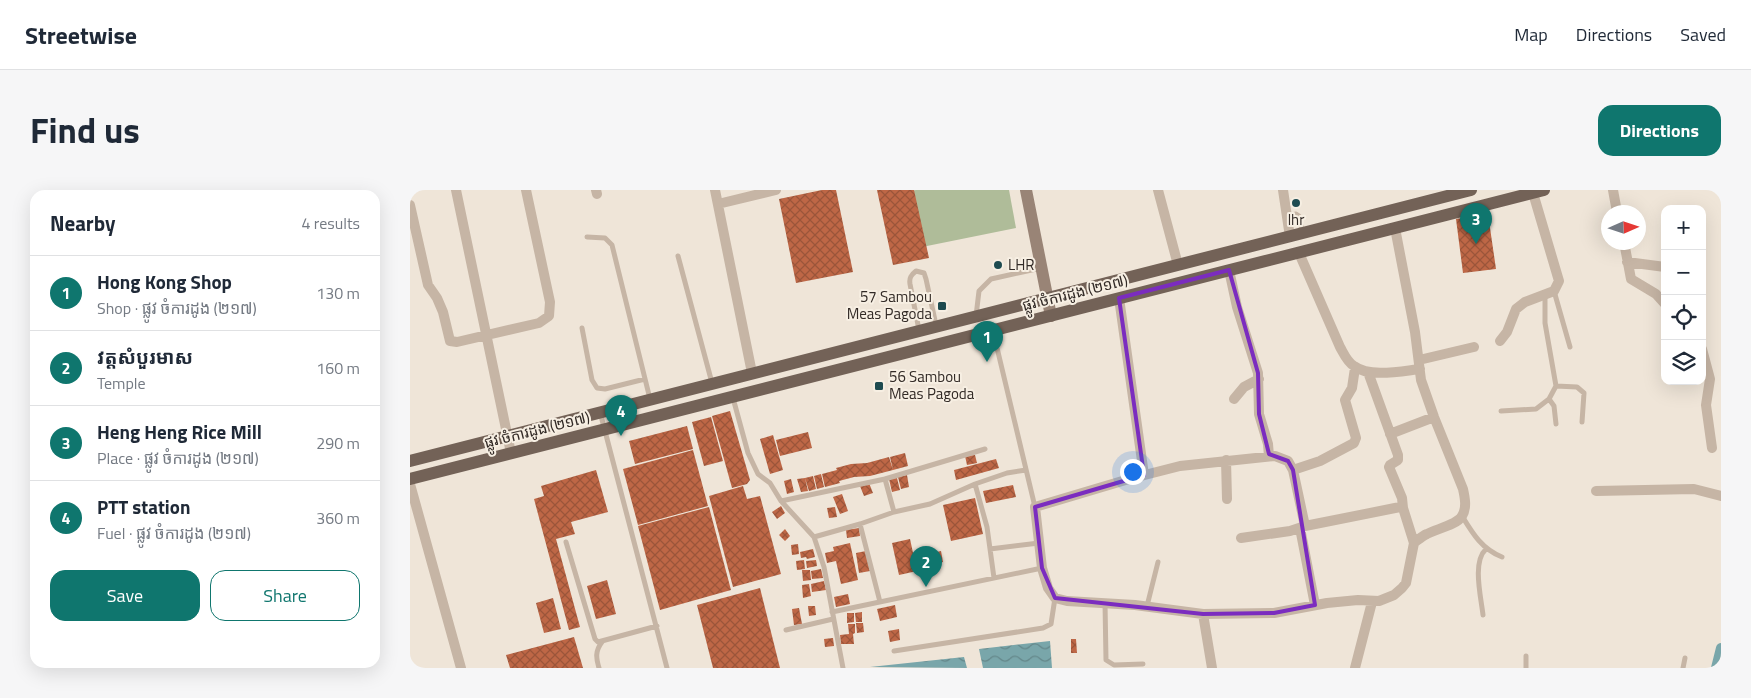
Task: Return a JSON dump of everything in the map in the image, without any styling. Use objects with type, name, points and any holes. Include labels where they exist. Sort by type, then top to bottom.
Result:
[{"type":"main road","name":"ផ្លូវ ចំការដូង (២១៧)","points":[[410,461],[1463,191]]},
{"type":"main road","name":"ផ្លូវ ចំការដូង (២១៧)","points":[[410,479],[1538,192]]},
{"type":"street","points":[[456,190],[510,453]]},
{"type":"street","points":[[410,206],[428,285],[437,298],[443,312],[450,341],[457,342],[539,323],[549,316],[550,302],[526,190]]},
{"type":"street","points":[[715,190],[752,373]]},
{"type":"street","points":[[718,204],[776,190]]},
{"type":"street","points":[[1026,190],[1051,316]]},
{"type":"street","points":[[1158,190],[1178,265]]},
{"type":"street","points":[[1283,190],[1286,216],[1296,235]]},
{"type":"street","points":[[1613,190],[1616,205]]},
{"type":"street","points":[[1463,191],[1463,211]]},
{"type":"street","points":[[1500,341],[1507,332],[1516,309],[1525,302],[1550,293],[1559,281],[1538,192]]},
{"type":"street","points":[[1395,228],[1415,332],[1421,380],[1463,489],[1465,500],[1462,516],[1457,521],[1428,534],[1414,543]]},
{"type":"street","points":[[1625,250],[1631,280],[1656,294],[1661,300]]},
{"type":"street","points":[[1299,253],[1340,347],[1348,362],[1355,368],[1368,372],[1419,364],[1474,347]]},
{"type":"street","points":[[1627,262],[1661,267]]},
{"type":"street","points":[[1229,270],[1237,307],[1259,379],[1259,414],[1268,444],[1269,456]]},
{"type":"street","points":[[1119,298],[1144,475]]},
{"type":"street","points":[[1706,364],[1710,378],[1706,405],[1712,448]]},
{"type":"street","points":[[1293,470],[1320,461],[1354,443],[1356,438],[1345,400],[1352,388],[1355,368]]},
{"type":"street","points":[[1316,605],[1293,470],[1288,461],[1281,457],[1269,456],[1180,466],[1035,506],[1042,568],[1048,588],[1055,598],[1068,601],[1147,606],[1203,614],[1274,613],[1316,605],[1358,600],[1372,602],[1386,599],[1406,583],[1414,543],[1403,508],[1402,498],[1389,469],[1390,465],[1399,457],[1368,372]]},
{"type":"street","points":[[1234,399],[1244,387],[1259,379]]},
{"type":"street","points":[[1390,434],[1434,417]]},
{"type":"street","points":[[1226,460],[1227,498]]},
{"type":"street","points":[[410,484],[461,668]]},
{"type":"street","points":[[1596,491],[1694,489],[1721,496]]},
{"type":"street","points":[[1241,538],[1290,531],[1400,507],[1403,508]]},
{"type":"street","points":[[1355,668],[1372,602]]},
{"type":"street","points":[[1203,614],[1212,668]]},
{"type":"lane","points":[[587,237],[604,238],[612,245],[650,400]]},
{"type":"lane","points":[[678,256],[712,384]]},
{"type":"lane","points":[[976,316],[979,291],[991,279],[1042,268]]},
{"type":"lane","points":[[919,330],[909,279],[916,271],[924,274],[926,278],[936,325]]},
{"type":"lane","points":[[1550,293],[1570,347]]},
{"type":"lane","points":[[1501,411],[1536,409],[1549,398],[1556,386],[1545,323],[1550,293]]},
{"type":"lane","points":[[582,328],[592,380],[597,388],[605,389],[644,379]]},
{"type":"lane","points":[[992,330],[1035,506]]},
{"type":"lane","points":[[1556,386],[1576,387],[1584,393],[1582,422]]},
{"type":"lane","points":[[732,397],[748,453],[758,474],[770,483],[781,501],[814,537],[824,567],[843,668]]},
{"type":"lane","points":[[1549,398],[1554,406],[1556,424]]},
{"type":"lane","points":[[600,412],[667,668]]},
{"type":"lane","points":[[781,501],[885,479],[985,449]]},
{"type":"lane","points":[[814,537],[894,512],[930,504],[975,484],[1007,473],[1026,470]]},
{"type":"lane","points":[[885,479],[894,512]]},
{"type":"lane","points":[[975,484],[987,527],[994,578]]},
{"type":"lane","points":[[1462,516],[1476,539],[1486,549],[1502,557]]},
{"type":"lane","points":[[860,524],[880,602]]},
{"type":"lane","points":[[566,542],[595,639],[598,642],[657,626]]},
{"type":"lane","points":[[990,549],[1040,542]]},
{"type":"lane","points":[[1483,615],[1479,561],[1486,549]]},
{"type":"lane","points":[[1147,606],[1158,562]]},
{"type":"lane","points":[[832,612],[1042,568]]},
{"type":"lane","points":[[894,650],[1042,628],[1051,624],[1055,598]]},
{"type":"lane","points":[[1105,603],[1106,660],[1114,665],[1143,664]]},
{"type":"lane","points":[[786,630],[833,619]]},
{"type":"lane","points":[[599,668],[596,656],[602,642]]},
{"type":"lane","points":[[1526,656],[1526,668]]},
{"type":"lane","points":[[1683,668],[1685,658]]},
{"type":"highlighted area","points":[[1229,270],[1258,373],[1259,414],[1269,454],[1288,461],[1293,470],[1315,605],[1274,613],[1203,614],[1055,598],[1042,568],[1035,507],[1144,475],[1119,298]]},
{"type":"green space","points":[[1009,190],[1016,228],[922,247],[910,191]]},
{"type":"water","points":[[1050,641],[1052,668],[983,668],[979,649]]},
{"type":"water","points":[[964,657],[967,668],[870,667]]},
{"type":"building","points":[[822,190],[836,190],[853,272],[796,283],[779,199]]},
{"type":"building","points":[[877,190],[914,190],[929,258],[893,265]]},
{"type":"building","points":[[1488,214],[1496,269],[1463,273],[1456,219]]},
{"type":"building","points":[[730,411],[750,480],[747,484],[732,488],[712,416]]},
{"type":"building","points":[[711,417],[723,461],[704,466],[692,422]]},
{"type":"building","points":[[687,426],[693,449],[635,464],[629,441]]},
{"type":"building","points":[[808,432],[812,448],[780,456],[776,440]]},
{"type":"building","points":[[773,435],[783,470],[770,474],[760,439]]},
{"type":"building","points":[[693,450],[708,506],[638,525],[623,469]]},
{"type":"building","points":[[905,453],[908,466],[893,470],[890,457]]},
{"type":"building","points":[[975,455],[977,463],[967,465],[965,456]]},
{"type":"building","points":[[889,457],[893,470],[870,476],[854,477],[825,487],[822,474],[851,464],[867,463]]},
{"type":"building","points":[[996,459],[999,468],[956,480],[954,470]]},
{"type":"building","points":[[596,470],[608,512],[571,522],[575,534],[556,539],[580,627],[569,630],[534,499],[544,496],[541,486]]},
{"type":"building","points":[[821,474],[824,487],[817,489],[814,476]]},
{"type":"building","points":[[907,475],[909,487],[901,489],[898,477]]},
{"type":"building","points":[[813,476],[816,489],[809,491],[805,478]]},
{"type":"building","points":[[805,478],[808,491],[801,492],[797,479]]},
{"type":"building","points":[[897,478],[900,490],[892,492],[889,479]]},
{"type":"building","points":[[791,479],[794,492],[787,494],[784,481]]},
{"type":"building","points":[[869,483],[873,493],[864,496],[860,486]]},
{"type":"building","points":[[1013,485],[1016,497],[986,503],[983,491]]},
{"type":"building","points":[[743,486],[747,499],[760,496],[781,574],[733,587],[709,496]]},
{"type":"building","points":[[842,494],[848,511],[840,514],[833,497]]},
{"type":"building","points":[[975,498],[983,534],[951,541],[943,505]]},
{"type":"building","points":[[781,506],[785,513],[777,519],[772,512]]},
{"type":"building","points":[[709,507],[731,590],[660,610],[638,526]]},
{"type":"building","points":[[835,507],[837,517],[829,518],[827,508]]},
{"type":"building","points":[[859,528],[860,536],[847,538],[846,530]]},
{"type":"building","points":[[785,529],[790,536],[785,541],[779,535]]},
{"type":"building","points":[[910,539],[917,571],[899,575],[892,543]]},
{"type":"building","points":[[850,543],[858,580],[841,584],[836,561],[827,563],[825,553],[834,551],[833,547]]},
{"type":"building","points":[[798,544],[799,554],[792,555],[791,545]]},
{"type":"building","points":[[813,549],[815,557],[801,558],[800,552]]},
{"type":"building","points":[[866,551],[870,571],[859,573],[856,553]]},
{"type":"building","points":[[941,551],[943,562],[935,564],[933,553]]},
{"type":"building","points":[[804,560],[805,569],[797,570],[796,561]]},
{"type":"building","points":[[816,560],[817,566],[807,568],[806,561]]},
{"type":"building","points":[[821,569],[823,578],[812,579],[811,571]]},
{"type":"building","points":[[802,570],[810,570],[811,580],[803,581]]},
{"type":"building","points":[[607,580],[616,614],[596,619],[587,586]]},
{"type":"building","points":[[824,581],[826,590],[812,592],[811,584]]},
{"type":"building","points":[[809,584],[811,596],[803,598],[802,585]]},
{"type":"building","points":[[760,588],[780,668],[713,668],[697,605]]},
{"type":"building","points":[[848,594],[850,604],[836,607],[834,597]]},
{"type":"building","points":[[553,598],[561,629],[544,633],[536,603]]},
{"type":"building","points":[[895,605],[897,617],[880,621],[877,609]]},
{"type":"building","points":[[808,606],[815,606],[816,615],[809,616]]},
{"type":"building","points":[[799,608],[802,624],[794,625],[792,609]]},
{"type":"building","points":[[862,612],[862,622],[856,622],[855,613]]},
{"type":"building","points":[[847,613],[854,613],[854,622],[847,623]]},
{"type":"building","points":[[856,623],[863,623],[864,632],[857,633]]},
{"type":"building","points":[[848,624],[855,624],[854,644],[841,644],[840,635],[849,634]]},
{"type":"building","points":[[899,629],[900,640],[890,642],[888,631]]},
{"type":"building","points":[[574,637],[583,668],[510,668],[506,655]]},
{"type":"building","points":[[833,638],[834,646],[825,647],[824,639]]},
{"type":"building","points":[[1071,639],[1076,639],[1077,653],[1071,653]]},
{"type":"waterway","points":[[1716,668],[1721,648]]},
{"type":"place","name":"lhr","points":[[1296,203]]},
{"type":"place","name":"Heng Heng Rice Mill","points":[[1476,244]]},
{"type":"place","name":"LHR","points":[[998,265]]},
{"type":"place","name":"57 Sambou Meas Pagoda","points":[[942,306]]},
{"type":"place","name":"Hong Kong Shop","points":[[987,362]]},
{"type":"place","name":"56 Sambou Meas Pagoda","points":[[879,386]]},
{"type":"place","name":"PTT station","points":[[621,436]]},
{"type":"place","name":"វត្តសំបួរមាស","points":[[926,587]]}]
